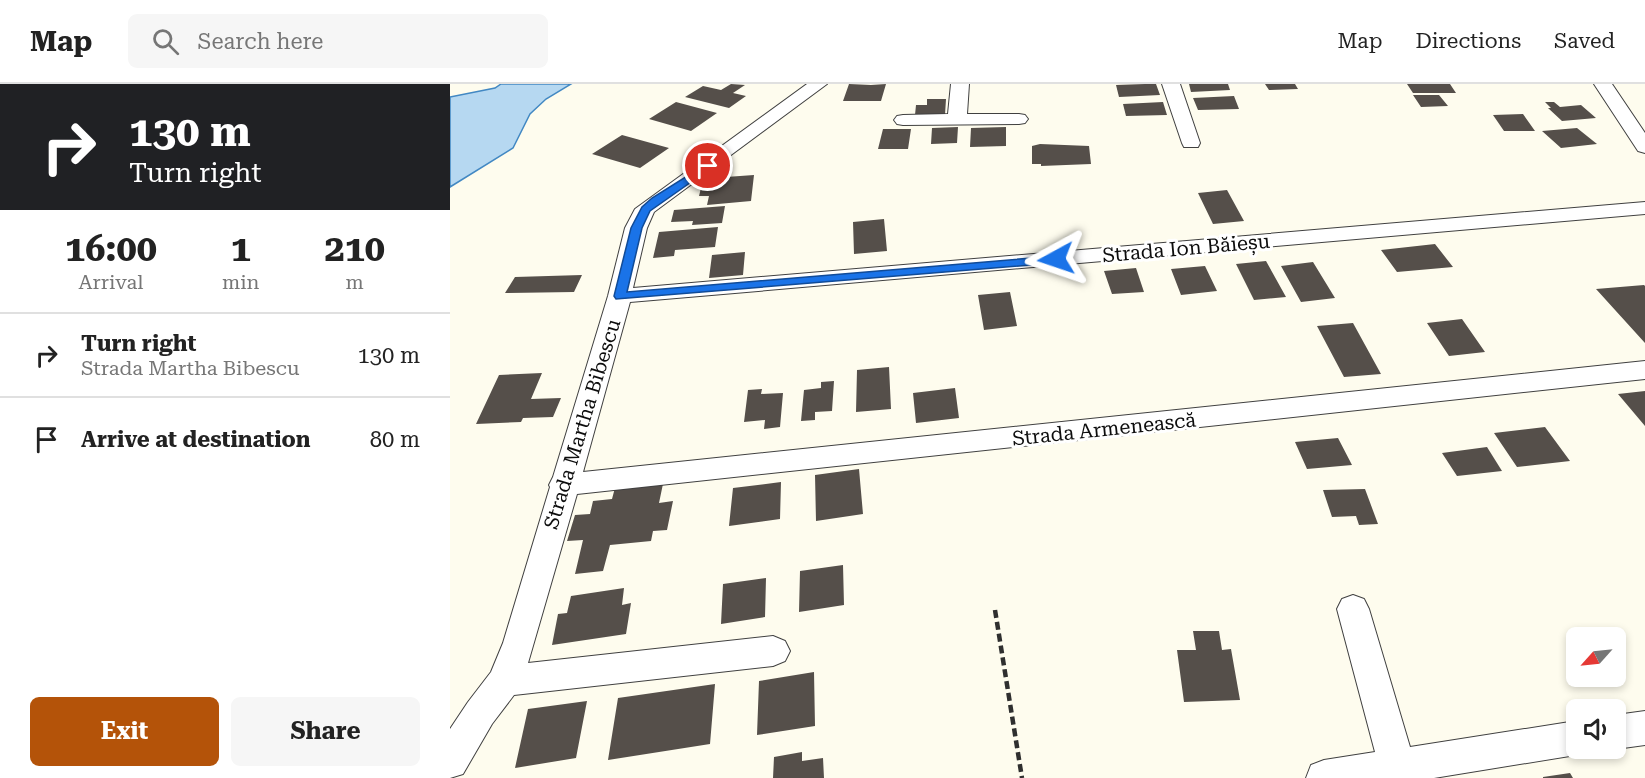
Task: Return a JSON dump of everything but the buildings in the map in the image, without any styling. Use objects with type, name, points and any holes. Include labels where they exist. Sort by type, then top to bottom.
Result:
[{"type":"street","name":"Strada Martha Bibescu","points":[[450,762],[480,713],[505,681],[519,643],[563,485],[620,296],[636,228],[645,209],[818,84]]},
{"type":"street","points":[[957,120],[960,84]]},
{"type":"street","points":[[1171,84],[1191,143]]},
{"type":"street","points":[[1603,84],[1645,147]]},
{"type":"street","points":[[903,120],[1019,119]]},
{"type":"street","name":"Strada Ion Băieșu","points":[[620,296],[1645,208]]},
{"type":"street","name":"Strada Armenească","points":[[563,485],[1645,370]]},
{"type":"street","points":[[1353,609],[1396,766]]},
{"type":"street","points":[[505,681],[773,651]]},
{"type":"street","points":[[1626,731],[1645,728]]},
{"type":"street","points":[[1324,778],[1566,740]]},
{"type":"path","points":[[995,610],[1022,778]]},
{"type":"water","points":[[501,84],[571,84],[546,99],[530,114],[513,148],[450,187],[450,97],[495,88]]},
{"type":"route","points":[[708,166],[645,209],[636,228],[620,296],[1056,259]]}]
